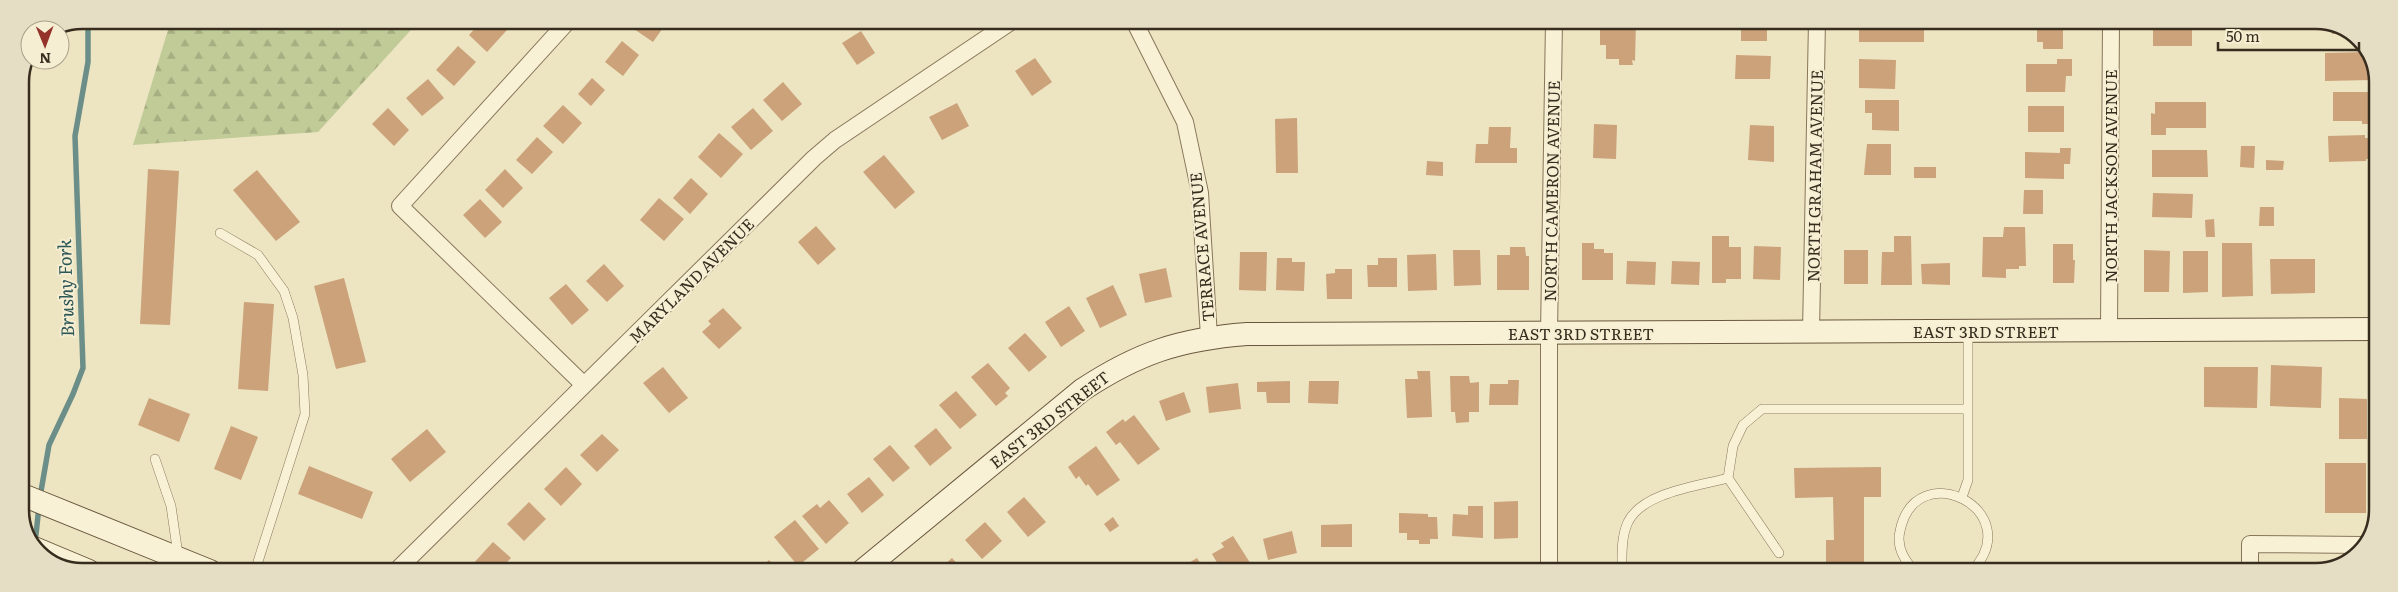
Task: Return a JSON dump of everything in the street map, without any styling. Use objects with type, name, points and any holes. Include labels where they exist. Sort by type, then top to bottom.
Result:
[{"type":"street","points":[[561,29],[400,206],[584,386]]},
{"type":"street","name":"MARYLAND AVENUE","points":[[404,563],[828,146],[999,29]]},
{"type":"street","name":"TERRACE AVENUE","points":[[1138,29],[1185,122],[1200,192],[1209,337]]},
{"type":"street","name":"NORTH CAMERON AVENUE","points":[[1549,563],[1549,333],[1554,29]]},
{"type":"street","name":"NORTH GRAHAM AVENUE","points":[[1811,332],[1817,29]]},
{"type":"street","name":"NORTH JACKSON AVENUE","points":[[2109,330],[2111,29]]},
{"type":"street","name":"EAST 3RD STREET","points":[[872,563],[1082,390],[1112,370],[1143,355],[1209,337],[1248,334],[2369,329]]},
{"type":"street","points":[[29,498],[190,563]]},
{"type":"street","points":[[2250,563],[2250,544],[2356,545]]},
{"type":"lane","points":[[220,233],[258,255],[284,291],[292,318],[303,375],[305,414],[258,563]]},
{"type":"lane","points":[[1962,497],[1968,480],[1968,331]]},
{"type":"lane","points":[[1779,553],[1728,478],[1733,446],[1743,425],[1762,410],[1968,409]]},
{"type":"lane","points":[[155,459],[171,506],[178,558]]},
{"type":"lane","points":[[1622,563],[1622,541],[1628,521],[1645,504],[1659,496],[1728,478]]},
{"type":"lane","points":[[1908,563],[1901,552],[1899,536],[1902,520],[1911,506],[1925,496],[1941,492],[1962,497],[1971,502],[1982,515],[1988,530],[1987,546],[1980,563]]},
{"type":"green space","points":[[168,29],[412,29],[318,132],[133,145]]},
{"type":"building","points":[[475,29],[507,30],[487,52],[469,35]]},
{"type":"building","points":[[634,29],[662,29],[653,42]]},
{"type":"building","points":[[1600,29],[1636,29],[1635,61],[1632,60],[1633,65],[1619,65],[1619,59],[1606,59],[1606,45],[1600,45]]},
{"type":"building","points":[[1741,29],[1767,29],[1767,41],[1741,41]]},
{"type":"building","points":[[1859,29],[1924,29],[1924,42],[1859,42]]},
{"type":"building","points":[[2063,29],[2063,49],[2043,49],[2043,42],[2037,42],[2037,30]]},
{"type":"building","points":[[2153,29],[2192,29],[2192,46],[2153,46]]},
{"type":"building","points":[[861,31],[875,53],[857,65],[842,43]]},
{"type":"building","points":[[622,41],[639,55],[623,76],[605,62]]},
{"type":"building","points":[[458,46],[476,62],[454,86],[436,70]]},
{"type":"building","points":[[2359,52],[2365,62],[2369,80],[2325,81],[2325,53]]},
{"type":"building","points":[[1736,55],[1771,56],[1770,79],[1735,79]]},
{"type":"building","points":[[1035,58],[1052,82],[1032,96],[1015,71]]},
{"type":"building","points":[[1859,59],[1896,60],[1895,89],[1859,88]]},
{"type":"building","points":[[2057,59],[2072,59],[2072,76],[2066,76],[2065,92],[2026,92],[2026,64],[2057,64]]},
{"type":"building","points":[[592,78],[605,90],[591,106],[578,94]]},
{"type":"building","points":[[428,79],[444,98],[422,116],[406,98]]},
{"type":"building","points":[[783,82],[802,104],[782,121],[763,100]]},
{"type":"building","points":[[2333,92],[2369,92],[2369,124],[2362,124],[2362,121],[2333,121]]},
{"type":"building","points":[[1865,100],[1899,100],[1899,131],[1872,130],[1872,113],[1865,113]]},
{"type":"building","points":[[2155,102],[2206,102],[2206,128],[2166,128],[2166,135],[2151,135],[2151,113],[2155,114]]},
{"type":"building","points":[[957,103],[969,126],[942,140],[929,117]]},
{"type":"building","points":[[563,105],[582,123],[563,144],[543,126]]},
{"type":"building","points":[[2028,106],[2064,106],[2064,132],[2028,132]]},
{"type":"building","points":[[388,108],[409,130],[394,146],[372,124]]},
{"type":"building","points":[[753,108],[773,131],[751,150],[731,127]]},
{"type":"building","points":[[1297,118],[1298,173],[1276,173],[1275,119]]},
{"type":"building","points":[[1594,124],[1617,125],[1616,159],[1593,158]]},
{"type":"building","points":[[1750,125],[1774,126],[1774,162],[1748,160]]},
{"type":"building","points":[[1489,127],[1511,127],[1510,148],[1517,148],[1517,163],[1475,163],[1476,144],[1488,144]]},
{"type":"building","points":[[719,133],[743,154],[721,178],[698,157]]},
{"type":"building","points":[[2365,135],[2365,138],[2369,138],[2369,159],[2366,159],[2366,161],[2329,162],[2328,136]]},
{"type":"building","points":[[537,137],[553,152],[532,174],[516,160]]},
{"type":"building","points":[[1867,144],[1891,144],[1891,175],[1864,175]]},
{"type":"building","points":[[2241,146],[2255,146],[2254,168],[2240,167]]},
{"type":"building","points":[[2060,148],[2071,148],[2070,164],[2064,164],[2064,179],[2025,178],[2025,152],[2060,153]]},
{"type":"building","points":[[2152,150],[2207,150],[2208,177],[2152,177]]},
{"type":"building","points":[[884,155],[915,192],[895,209],[863,172]]},
{"type":"building","points":[[2266,160],[2284,161],[2283,170],[2266,170]]},
{"type":"building","points":[[1427,161],[1443,162],[1443,176],[1426,175]]},
{"type":"building","points":[[1914,167],[1936,167],[1936,178],[1914,178]]},
{"type":"building","points":[[148,169],[179,171],[170,325],[140,324]]},
{"type":"building","points":[[505,169],[523,188],[503,208],[485,190]]},
{"type":"building","points":[[257,170],[300,222],[276,241],[233,190]]},
{"type":"building","points":[[691,178],[708,194],[690,214],[673,198]]},
{"type":"building","points":[[2024,190],[2043,190],[2043,214],[2023,214]]},
{"type":"building","points":[[2153,193],[2193,194],[2192,218],[2152,217]]},
{"type":"building","points":[[659,198],[684,219],[664,241],[640,220]]},
{"type":"building","points":[[480,199],[502,222],[485,238],[463,215]]},
{"type":"building","points":[[2260,207],[2274,207],[2274,226],[2259,226]]},
{"type":"building","points":[[2214,219],[2215,237],[2206,237],[2205,220]]},
{"type":"building","points":[[816,226],[836,249],[818,265],[798,242]]},
{"type":"building","points":[[2004,227],[2025,227],[2026,266],[2019,266],[2019,269],[2006,269],[2006,278],[1982,277],[1983,237],[2003,237]]},
{"type":"building","points":[[1712,236],[1729,236],[1729,247],[1741,247],[1741,279],[1726,279],[1726,283],[1712,283]]},
{"type":"building","points":[[1894,236],[1911,236],[1912,285],[1881,285],[1882,252],[1894,252]]},
{"type":"building","points":[[1582,243],[1594,243],[1594,249],[1604,249],[1604,253],[1613,253],[1613,280],[1582,280]]},
{"type":"building","points":[[2222,243],[2252,243],[2253,296],[2222,297]]},
{"type":"building","points":[[2053,244],[2073,244],[2073,260],[2075,260],[2074,283],[2053,283]]},
{"type":"building","points":[[1754,246],[1781,247],[1780,280],[1753,279]]},
{"type":"building","points":[[1510,247],[1525,247],[1526,256],[1529,256],[1529,290],[1497,290],[1497,255],[1510,255]]},
{"type":"building","points":[[1453,250],[1480,250],[1481,285],[1454,286]]},
{"type":"building","points":[[1844,250],[1868,250],[1868,284],[1844,284]]},
{"type":"building","points":[[2144,250],[2170,251],[2169,292],[2144,292]]},
{"type":"building","points":[[2183,251],[2208,251],[2208,292],[2183,293]]},
{"type":"building","points":[[1240,252],[1267,252],[1266,291],[1239,290]]},
{"type":"building","points":[[1436,254],[1437,290],[1408,291],[1407,255]]},
{"type":"building","points":[[1277,258],[1292,258],[1292,262],[1305,262],[1304,291],[1276,290]]},
{"type":"building","points":[[1378,258],[1397,258],[1397,287],[1368,287],[1367,265],[1378,265]]},
{"type":"building","points":[[2270,259],[2315,259],[2315,293],[2271,294]]},
{"type":"building","points":[[1627,261],[1656,262],[1655,285],[1626,284]]},
{"type":"building","points":[[1672,261],[1700,262],[1699,285],[1671,284]]},
{"type":"building","points":[[1950,263],[1950,285],[1922,284],[1921,264]]},
{"type":"building","points":[[604,264],[624,286],[607,302],[586,281]]},
{"type":"building","points":[[1166,268],[1172,297],[1145,303],[1139,274]]},
{"type":"building","points":[[1335,269],[1352,269],[1352,299],[1327,299],[1326,274],[1335,273]]},
{"type":"building","points":[[344,278],[366,362],[336,369],[314,286]]},
{"type":"building","points":[[566,284],[589,310],[572,325],[549,298]]},
{"type":"building","points":[[1113,285],[1127,315],[1100,328],[1086,298]]},
{"type":"building","points":[[244,302],[274,304],[268,391],[238,389]]},
{"type":"building","points":[[1069,306],[1085,331],[1061,347],[1045,322]]},
{"type":"building","points":[[723,308],[742,328],[719,349],[702,332],[711,324],[708,321]]},
{"type":"building","points":[[1025,333],[1047,357],[1029,372],[1008,348]]},
{"type":"building","points":[[988,363],[1010,388],[1005,393],[1008,396],[996,406],[971,377]]},
{"type":"building","points":[[2271,365],[2322,367],[2321,408],[2270,406]]},
{"type":"building","points":[[663,367],[688,398],[669,413],[643,383]]},
{"type":"building","points":[[2204,367],[2258,367],[2257,408],[2204,407]]},
{"type":"building","points":[[1417,371],[1430,371],[1432,417],[1407,418],[1405,379],[1418,379]]},
{"type":"building","points":[[1450,376],[1469,376],[1470,383],[1479,382],[1479,412],[1469,412],[1469,422],[1456,423],[1455,412],[1451,412]]},
{"type":"building","points":[[1508,380],[1519,380],[1518,405],[1489,405],[1490,384],[1508,384]]},
{"type":"building","points":[[1290,381],[1290,403],[1267,403],[1266,392],[1257,392],[1257,382]]},
{"type":"building","points":[[1309,381],[1339,381],[1338,404],[1308,403]]},
{"type":"building","points":[[1238,383],[1241,409],[1209,413],[1206,387]]},
{"type":"building","points":[[956,391],[977,415],[960,429],[939,405]]},
{"type":"building","points":[[1184,392],[1191,412],[1166,421],[1159,401]]},
{"type":"building","points":[[149,398],[190,414],[179,442],[138,425]]},
{"type":"building","points":[[2339,398],[2367,399],[2367,439],[2339,439]]},
{"type":"building","points":[[1134,415],[1160,449],[1138,465],[1120,442],[1116,445],[1106,432],[1123,419],[1125,422]]},
{"type":"building","points":[[231,426],[258,437],[241,480],[214,469]]},
{"type":"building","points":[[936,428],[952,448],[930,466],[914,446]]},
{"type":"building","points":[[427,429],[446,452],[410,482],[391,459]]},
{"type":"building","points":[[602,434],[619,450],[597,472],[580,455]]},
{"type":"building","points":[[890,445],[910,468],[893,482],[873,459]]},
{"type":"building","points":[[1096,446],[1120,480],[1097,496],[1079,476],[1076,479],[1068,467]]},
{"type":"building","points":[[2325,463],[2366,463],[2366,513],[2325,513]]},
{"type":"building","points":[[309,466],[373,492],[362,519],[298,494]]},
{"type":"building","points":[[566,467],[582,484],[561,506],[544,489]]},
{"type":"building","points":[[1881,467],[1881,497],[1864,497],[1864,563],[1826,562],[1826,540],[1834,540],[1833,497],[1795,498],[1794,468]]},
{"type":"building","points":[[869,477],[884,495],[862,513],[847,494]]},
{"type":"building","points":[[1024,497],[1046,522],[1028,537],[1007,512]]},
{"type":"building","points":[[829,500],[849,523],[826,544],[802,516],[817,504],[820,508]]},
{"type":"building","points":[[1518,501],[1518,538],[1494,539],[1494,502]]},
{"type":"building","points":[[529,502],[546,519],[524,541],[507,524]]},
{"type":"building","points":[[1468,506],[1483,506],[1483,538],[1452,536],[1453,514],[1468,515]]},
{"type":"building","points":[[1399,513],[1428,514],[1428,517],[1437,517],[1438,539],[1430,539],[1430,544],[1419,544],[1419,540],[1407,540],[1407,533],[1399,533]]},
{"type":"building","points":[[1113,517],[1119,526],[1110,532],[1104,524]]},
{"type":"building","points":[[795,520],[819,549],[802,563],[796,563],[774,537]]},
{"type":"building","points":[[985,522],[1002,541],[982,559],[965,540]]},
{"type":"building","points":[[1352,524],[1352,547],[1321,547],[1321,525]]},
{"type":"building","points":[[1292,531],[1297,553],[1268,560],[1263,539]]},
{"type":"building","points":[[1233,536],[1250,563],[1217,563],[1212,554],[1224,547],[1221,543]]},
{"type":"building","points":[[493,542],[511,558],[506,563],[474,563]]},
{"type":"building","points":[[952,558],[957,563],[946,563]]},
{"type":"building","points":[[1197,558],[1200,563],[1189,563]]},
{"type":"waterway","name":"Brushy Fork","points":[[40,497],[49,445],[83,368],[75,136],[88,62],[88,29]]},
{"type":"waterway","name":"Brushy Fork","points":[[36,535],[39,506]]}]
